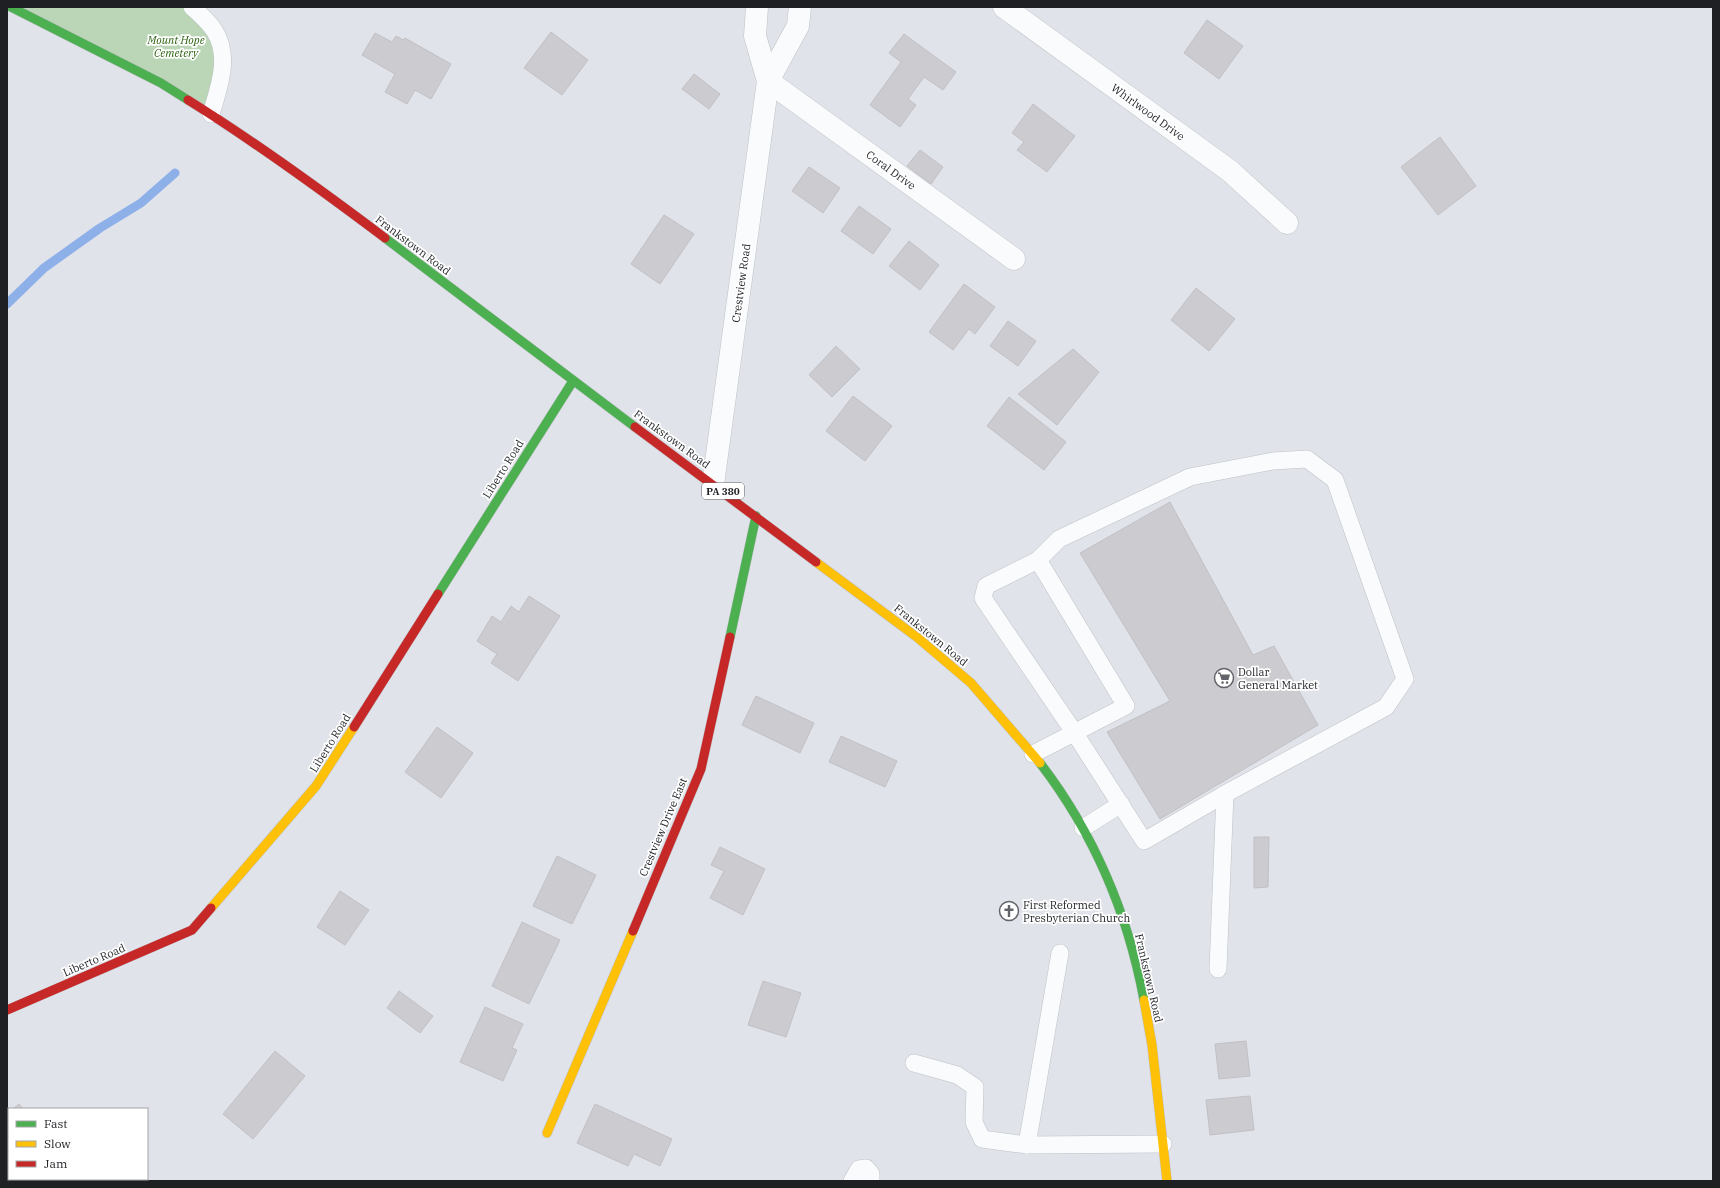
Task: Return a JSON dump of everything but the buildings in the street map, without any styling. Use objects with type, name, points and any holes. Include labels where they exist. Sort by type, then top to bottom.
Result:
[{"type":"main road","name":"Frankstown Road","points":[[11,7],[161,83],[211,114],[296,171],[573,381],[918,638],[971,683],[1033,754],[1049,775],[1083,828],[1109,880],[1129,940],[1142,990],[1152,1045],[1167,1181]]},
{"type":"main road","name":"Liberto Road","points":[[7,1010],[192,930],[316,786],[573,381]]},
{"type":"main road","name":"Crestview Drive East","points":[[547,1133],[701,769],[756,516]]},
{"type":"street","name":"Crestview Road","points":[[757,7],[755,36],[768,81]]},
{"type":"street","name":"Crestview Road","points":[[713,484],[768,81],[798,26],[800,7]]},
{"type":"street","name":"Whirlwood Drive","points":[[1004,7],[1230,171],[1287,223]]},
{"type":"street","name":"Coral Drive","points":[[768,81],[1014,258]]},
{"type":"lane","points":[[192,7],[214,30],[219,42],[222,57],[222,78],[211,114]]},
{"type":"lane","points":[[1307,459],[1335,480],[1405,679],[1386,707],[1225,794],[1144,841],[1074,732],[983,598],[986,586],[1038,560],[1059,539],[1190,477],[1273,462],[1307,459]]},
{"type":"lane","points":[[1033,754],[1126,706],[1038,560]]},
{"type":"lane","points":[[1218,969],[1225,794]]},
{"type":"lane","points":[[1083,828],[1121,804]]},
{"type":"lane","points":[[1028,1145],[1060,953]]},
{"type":"lane","points":[[914,1063],[957,1075],[975,1087],[974,1122],[982,1139],[1028,1145],[1163,1144]]},
{"type":"lane","points":[[852,1181],[859,1169],[866,1168],[871,1174],[871,1181]]},
{"type":"green space","name":"Mount Hope Cemetery","points":[[11,7],[192,7],[219,42],[211,114]]},
{"type":"waterway","points":[[7,304],[44,268],[100,228],[141,203],[175,173]]},
{"type":"traffic: fast","points":[[11,7],[161,83],[188,100]]},
{"type":"traffic: fast","points":[[385,238],[635,427]]},
{"type":"traffic: fast","points":[[438,594],[573,381]]},
{"type":"traffic: fast","points":[[730,637],[756,516]]},
{"type":"traffic: fast","points":[[1040,763],[1059,789],[1076,817],[1106,875],[1128,936],[1144,1000]]},
{"type":"traffic: slow","points":[[816,562],[918,638],[971,683],[1040,763]]},
{"type":"traffic: slow","points":[[211,908],[316,786],[354,727]]},
{"type":"traffic: slow","points":[[547,1133],[633,931]]},
{"type":"traffic: slow","points":[[1144,1000],[1152,1045],[1167,1181]]},
{"type":"traffic: jam","points":[[188,100],[288,167],[385,238]]},
{"type":"traffic: jam","points":[[635,427],[816,562]]},
{"type":"traffic: jam","points":[[354,727],[438,594]]},
{"type":"traffic: jam","points":[[633,931],[701,769],[730,637]]},
{"type":"traffic: jam","points":[[7,1010],[192,930],[211,908]]},
{"type":"place","name":"Dollar General Market","points":[[1224,678]]},
{"type":"place","name":"First Reformed Presbyterian Church","points":[[1009,911]]}]
